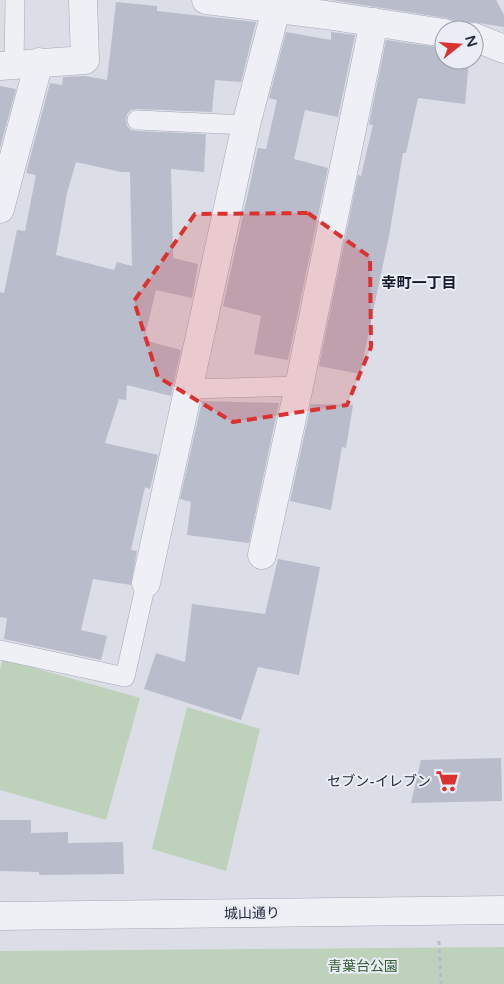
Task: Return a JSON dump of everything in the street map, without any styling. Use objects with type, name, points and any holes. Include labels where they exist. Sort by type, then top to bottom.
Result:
[{"type":"street","points":[[0,209],[18,64],[85,60],[83,0]]},
{"type":"street","points":[[206,0],[434,31]]},
{"type":"street","points":[[146,583],[246,125],[276,9]]},
{"type":"street","points":[[262,555],[374,22]]},
{"type":"street","points":[[484,42],[504,49]]},
{"type":"street","name":"城山通り","points":[[0,916],[503,905]]},
{"type":"lane","points":[[15,0],[18,64]]},
{"type":"lane","points":[[137,120],[246,125]]},
{"type":"lane","points":[[189,389],[299,386]]},
{"type":"lane","points":[[0,650],[125,677],[146,583]]},
{"type":"path","points":[[438,941],[441,984]]},
{"type":"highlighted area","points":[[308,213],[370,257],[371,347],[347,405],[233,422],[158,377],[134,301],[195,214]]},
{"type":"green space","points":[[3,659],[140,698],[106,820],[0,790],[0,669]]},
{"type":"green space","points":[[187,707],[260,729],[226,871],[152,849]]},
{"type":"green space","name":"青葉台公園","points":[[504,947],[504,984],[0,984],[0,951]]},
{"type":"building","points":[[331,0],[496,0],[504,15],[504,27],[484,24],[484,20],[451,20]]},
{"type":"building","points":[[116,2],[157,6],[157,11],[256,22],[241,82],[215,80],[212,112],[137,109],[131,110],[127,114],[127,126],[131,130],[206,134],[204,172],[171,169],[173,258],[198,264],[192,298],[156,290],[144,340],[181,350],[171,396],[127,385],[126,400],[119,399],[105,443],[158,455],[150,489],[145,487],[131,550],[137,551],[131,585],[93,579],[81,630],[107,636],[101,660],[4,639],[7,618],[0,617],[0,292],[4,293],[17,230],[25,231],[36,175],[26,173],[50,83],[62,85],[63,77],[85,76],[107,80]],"holes":[[[76,162],[121,172],[130,172],[132,266],[117,262],[114,270],[56,255],[67,193]]]},
{"type":"building","points":[[286,32],[331,40],[331,32],[355,35],[338,117],[305,110],[294,159],[328,168],[288,360],[254,354],[261,316],[223,306],[258,148],[266,149],[277,100],[269,98]]},
{"type":"building","points":[[386,40],[434,47],[434,70],[468,70],[465,104],[418,98],[406,153],[403,153],[389,236],[360,374],[319,366],[358,175],[361,176],[373,125],[369,124]]},
{"type":"building","points":[[0,86],[16,89],[0,148]]},
{"type":"building","points":[[202,401],[279,403],[249,543],[187,535],[191,502],[180,499]]},
{"type":"building","points":[[311,404],[353,405],[346,448],[342,447],[331,510],[290,501]]},
{"type":"building","points":[[278,559],[320,567],[299,675],[258,667],[241,720],[144,689],[156,653],[185,662],[192,604],[265,614]]},
{"type":"building","name":"セブン-イレブン","points":[[501,758],[502,801],[411,803],[421,760]]},
{"type":"building","points":[[0,820],[31,820],[31,833],[68,832],[68,843],[123,842],[124,874],[39,875],[39,872],[0,871]]},
{"type":"place","name":"セブン-イレブン","points":[[447,781]]},
{"type":"district","name":"幸町一丁目","points":[[419,283]]}]
